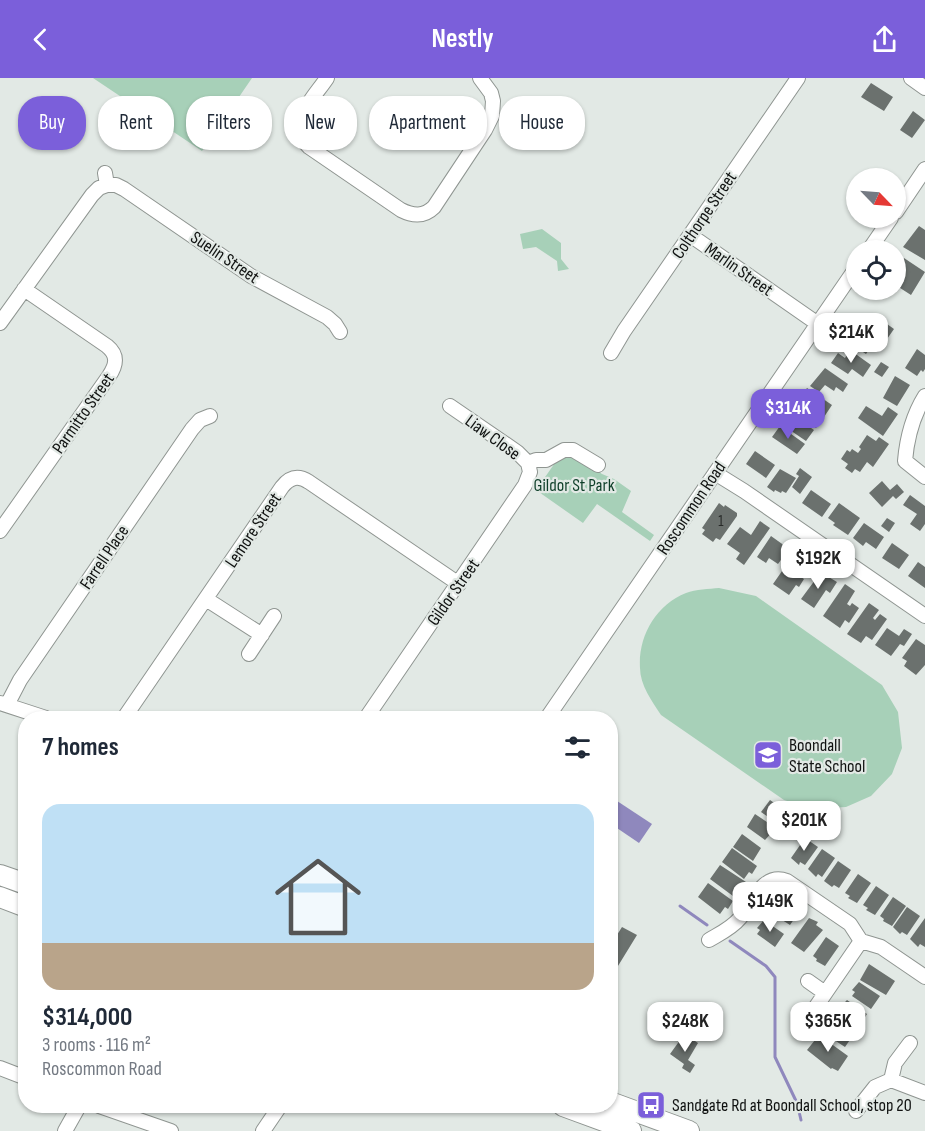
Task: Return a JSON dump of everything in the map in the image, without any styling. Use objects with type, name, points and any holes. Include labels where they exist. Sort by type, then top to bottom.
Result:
[{"type":"highway","points":[[0,874],[18,881]]},
{"type":"highway","points":[[0,897],[18,904]]},
{"type":"highway","points":[[618,1105],[689,1131]]},
{"type":"highway","points":[[582,1113],[631,1131]]},
{"type":"street","points":[[327,78],[301,117],[298,128],[301,138],[309,147],[401,210],[413,215],[425,214],[434,207],[489,123],[493,101],[488,86],[480,78]]},
{"type":"street","name":"Colthorpe Street","points":[[611,353],[798,78]]},
{"type":"street","points":[[911,78],[925,88]]},
{"type":"street","points":[[906,197],[925,169]]},
{"type":"street","name":"Suelin Street","points":[[0,322],[106,179],[252,276],[327,317],[340,332]]},
{"type":"street","name":"Marlin Street","points":[[690,235],[818,324]]},
{"type":"street","name":"Roscommon Road","points":[[552,711],[846,283]]},
{"type":"street","name":"Parmitto Street","points":[[0,531],[116,363],[114,353],[107,346],[24,289]]},
{"type":"street","points":[[925,396],[912,420],[907,438],[905,461],[925,477]]},
{"type":"street","name":"Liaw Close","points":[[450,406],[532,461]]},
{"type":"street","name":"Farrell Place","points":[[4,704],[192,429],[200,420],[210,416]]},
{"type":"street","points":[[532,461],[546,460],[561,451],[573,450],[598,465]]},
{"type":"street","name":"Gildor Street","points":[[371,711],[525,485],[532,461]]},
{"type":"street","points":[[715,473],[925,616]]},
{"type":"street","name":"Lemore Street","points":[[129,711],[282,487],[288,481],[298,477],[309,482],[459,584]]},
{"type":"street","points":[[206,598],[262,634]]},
{"type":"street","points":[[249,654],[274,616]]},
{"type":"street","points":[[4,704],[24,711]]},
{"type":"street","points":[[709,940],[733,925],[761,886],[775,879],[787,881],[850,924],[861,941],[881,947],[925,977]]},
{"type":"street","points":[[813,1011],[861,941]]},
{"type":"street","points":[[808,981],[825,993]]},
{"type":"street","points":[[891,1080],[895,1063],[910,1043]]},
{"type":"street","points":[[0,1068],[18,1075]]},
{"type":"street","points":[[856,1111],[875,1087],[891,1080],[925,1094]]},
{"type":"street","points":[[65,1131],[75,1113]]},
{"type":"street","points":[[119,1113],[171,1131]]},
{"type":"street","points":[[263,1131],[275,1113]]},
{"type":"green space","points":[[93,78],[252,78],[240,96],[186,96],[186,140],[174,132],[174,96],[120,96]]},
{"type":"green space","points":[[542,229],[561,243],[561,259],[569,269],[558,271],[557,261],[536,247],[523,249],[520,234]]},
{"type":"green space","name":"Gildor St Park","points":[[567,453],[584,461],[631,491],[622,512],[654,535],[650,541],[597,504],[583,523],[536,490],[557,460]]},
{"type":"green space","points":[[719,588],[756,596],[882,685],[898,712],[902,748],[892,774],[871,796],[846,807],[812,809],[784,800],[661,715],[642,681],[640,656],[646,633],[658,614],[675,598],[694,591]]},
{"type":"shaded area","points":[[618,802],[652,824],[639,843],[618,829]]},
{"type":"building","points":[[871,83],[893,97],[884,111],[861,97]]},
{"type":"building","points":[[913,111],[925,120],[912,138],[900,130]]},
{"type":"building","points":[[919,226],[925,230],[925,260],[906,249],[906,243]]},
{"type":"building","points":[[906,259],[925,272],[911,295],[906,292]]},
{"type":"building","points":[[863,315],[882,331],[887,324],[894,329],[878,352],[871,347],[866,354],[845,340]]},
{"type":"building","points":[[917,349],[925,355],[925,369],[923,372],[921,370],[917,376],[905,368]]},
{"type":"building","points":[[850,350],[871,365],[863,377],[852,369],[848,374],[831,363],[838,353],[845,358]]},
{"type":"building","points":[[881,362],[889,367],[882,377],[874,372]]},
{"type":"building","points":[[825,368],[848,384],[843,392],[836,387],[834,391],[825,385],[819,392],[810,386]]},
{"type":"building","points":[[895,376],[910,385],[897,406],[883,398]]},
{"type":"building","points":[[807,388],[832,405],[824,417],[799,399]]},
{"type":"building","points":[[798,401],[823,418],[816,428],[790,411]]},
{"type":"building","points":[[866,406],[882,416],[888,407],[898,414],[883,436],[858,418]]},
{"type":"building","points":[[789,413],[814,430],[806,441],[781,424]]},
{"type":"building","points":[[780,426],[805,444],[797,454],[772,437]]},
{"type":"building","points":[[867,435],[876,441],[879,437],[889,444],[873,467],[867,462],[860,472],[855,469],[852,473],[845,468],[848,464],[841,459],[847,450],[850,452],[852,449],[858,453]]},
{"type":"building","points":[[755,451],[775,465],[766,478],[746,464]]},
{"type":"building","points":[[800,468],[812,477],[800,494],[792,487],[799,476],[796,474]]},
{"type":"building","points":[[780,469],[796,478],[786,493],[775,490],[774,492],[767,487]]},
{"type":"building","points":[[882,481],[890,490],[897,484],[904,492],[896,499],[893,496],[882,507],[869,493]]},
{"type":"building","points":[[811,490],[831,504],[822,517],[802,503]]},
{"type":"building","points":[[910,495],[925,506],[925,524],[920,531],[910,524],[917,514],[903,505]]},
{"type":"building","points":[[719,503],[737,513],[737,516],[720,540],[716,538],[713,542],[702,534],[705,530],[702,528]]},
{"type":"building","points":[[839,503],[860,518],[848,535],[833,525],[835,523],[828,518]]},
{"type":"building","points":[[887,518],[895,523],[889,532],[881,526]]},
{"type":"building","points":[[760,521],[770,528],[744,565],[736,559],[740,553],[727,544],[740,527],[751,535]]},
{"type":"building","points":[[864,523],[884,537],[876,549],[866,542],[863,546],[853,538]]},
{"type":"building","points":[[771,536],[785,546],[782,550],[786,553],[778,564],[769,558],[766,563],[757,557]]},
{"type":"building","points":[[892,543],[909,555],[899,569],[882,558]]},
{"type":"building","points":[[796,551],[803,557],[802,559],[806,557],[815,563],[808,573],[805,571],[801,577],[804,579],[799,587],[796,585],[789,595],[773,584]]},
{"type":"building","points":[[918,562],[925,567],[925,588],[908,576]]},
{"type":"building","points":[[818,576],[824,580],[827,576],[837,582],[830,593],[826,590],[814,608],[801,599]]},
{"type":"building","points":[[845,584],[855,591],[847,604],[850,606],[852,603],[859,608],[849,623],[845,620],[840,628],[823,616]]},
{"type":"building","points":[[869,603],[879,610],[873,618],[875,620],[880,614],[887,619],[872,640],[866,636],[861,643],[847,634]]},
{"type":"building","points":[[887,628],[899,636],[904,629],[912,634],[904,646],[900,644],[891,656],[875,645]]},
{"type":"building","points":[[916,639],[925,645],[925,665],[916,675],[904,666],[907,661],[902,658]]},
{"type":"building","points":[[770,800],[790,814],[786,823],[783,821],[780,825],[761,812]]},
{"type":"building","points":[[755,814],[776,828],[765,840],[747,827]]},
{"type":"building","points":[[742,834],[761,848],[753,861],[733,847]]},
{"type":"building","points":[[805,838],[818,847],[805,865],[800,862],[799,865],[791,858]]},
{"type":"building","points":[[732,848],[757,866],[752,874],[749,872],[744,879],[722,862]]},
{"type":"building","points":[[822,849],[835,858],[822,877],[818,874],[816,877],[808,869]]},
{"type":"building","points":[[838,861],[851,870],[839,888],[834,885],[832,887],[824,881]]},
{"type":"building","points":[[720,865],[746,882],[740,890],[737,889],[733,896],[710,879]]},
{"type":"building","points":[[858,874],[871,883],[857,903],[848,898],[850,896],[845,893]]},
{"type":"building","points":[[708,883],[733,901],[728,909],[725,907],[720,914],[698,897]]},
{"type":"building","points":[[876,886],[889,895],[875,915],[866,910],[868,908],[863,905]]},
{"type":"building","points":[[893,897],[906,906],[892,926],[883,921],[884,919],[880,916]]},
{"type":"building","points":[[779,898],[799,912],[790,925],[771,913],[774,908],[772,906]]},
{"type":"building","points":[[907,907],[920,916],[907,935],[902,932],[900,934],[893,927]]},
{"type":"building","points":[[809,918],[818,922],[816,925],[823,930],[804,952],[791,943]]},
{"type":"building","points":[[925,918],[925,947],[920,944],[918,947],[910,939]]},
{"type":"building","points":[[764,920],[784,934],[775,947],[757,934],[760,930],[757,928]]},
{"type":"building","points":[[622,927],[637,935],[618,966],[618,933]]},
{"type":"building","points":[[826,937],[839,946],[825,966],[816,961],[817,959],[813,956]]},
{"type":"building","points":[[869,964],[895,981],[886,995],[860,980]]},
{"type":"building","points":[[859,982],[880,996],[871,1009],[852,996],[855,992],[852,990]]},
{"type":"building","points":[[847,1000],[867,1014],[859,1027],[840,1014],[843,1009],[840,1007]]},
{"type":"building","points":[[835,1021],[854,1034],[845,1047],[825,1034],[829,1025],[832,1026]]},
{"type":"building","points":[[819,1035],[848,1056],[838,1071],[831,1069],[807,1050]]},
{"type":"building","points":[[683,1036],[698,1043],[688,1060],[695,1065],[690,1073],[682,1068],[684,1064],[670,1054]]},
{"type":"waterway","points":[[680,906],[707,925]]},
{"type":"waterway","points":[[730,941],[766,966],[775,977],[775,1057],[797,1103],[801,1120]]},
{"type":"place","name":"Boondall State School","points":[[768,755]]},
{"type":"place","name":"Sandgate Rd at Boondall School, stop 20","points":[[651,1105]]}]
